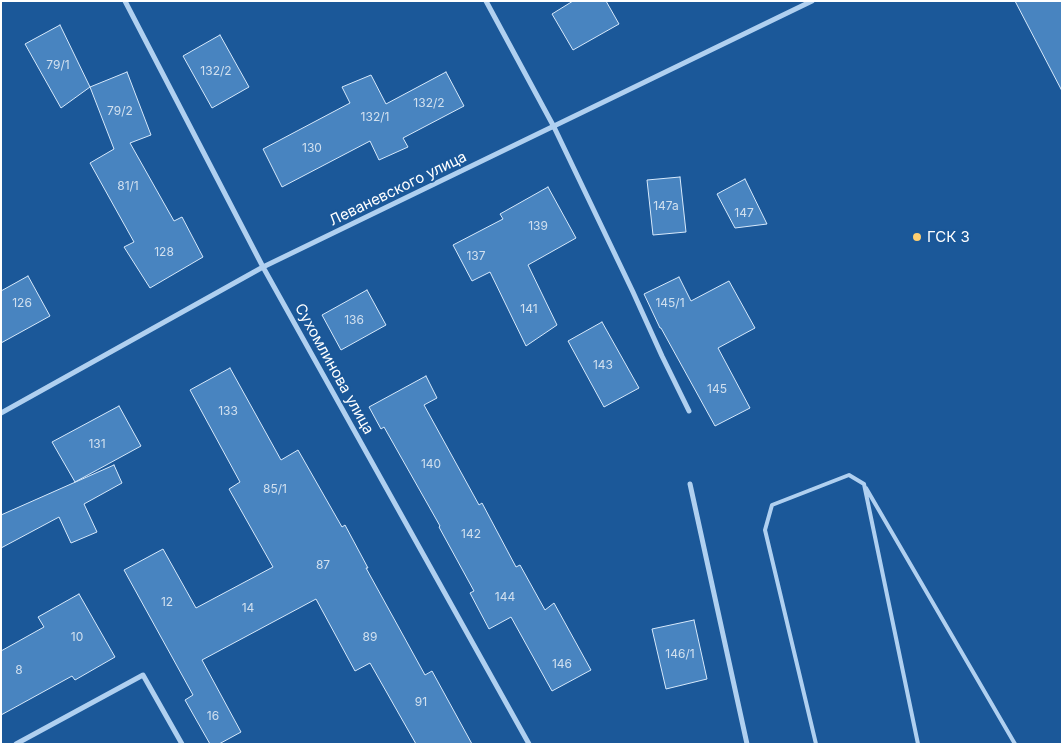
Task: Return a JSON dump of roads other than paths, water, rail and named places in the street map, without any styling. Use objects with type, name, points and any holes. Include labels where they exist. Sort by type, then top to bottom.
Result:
[{"type":"street","name":"Сухомлинова улица","points":[[125,1],[263,268],[529,744]]},
{"type":"street","points":[[486,1],[554,127],[689,411]]},
{"type":"street","name":"Леваневского улица","points":[[1,413],[263,268],[812,1]]},
{"type":"street","points":[[690,484],[747,744]]},
{"type":"street","points":[[16,744],[143,675],[182,744]]},
{"type":"lane","points":[[816,744],[765,530],[772,505],[849,475],[864,484],[1015,744]]},
{"type":"lane","points":[[864,484],[918,744]]},
{"type":"place","name":"ГСК 3","points":[[917,237]]}]
